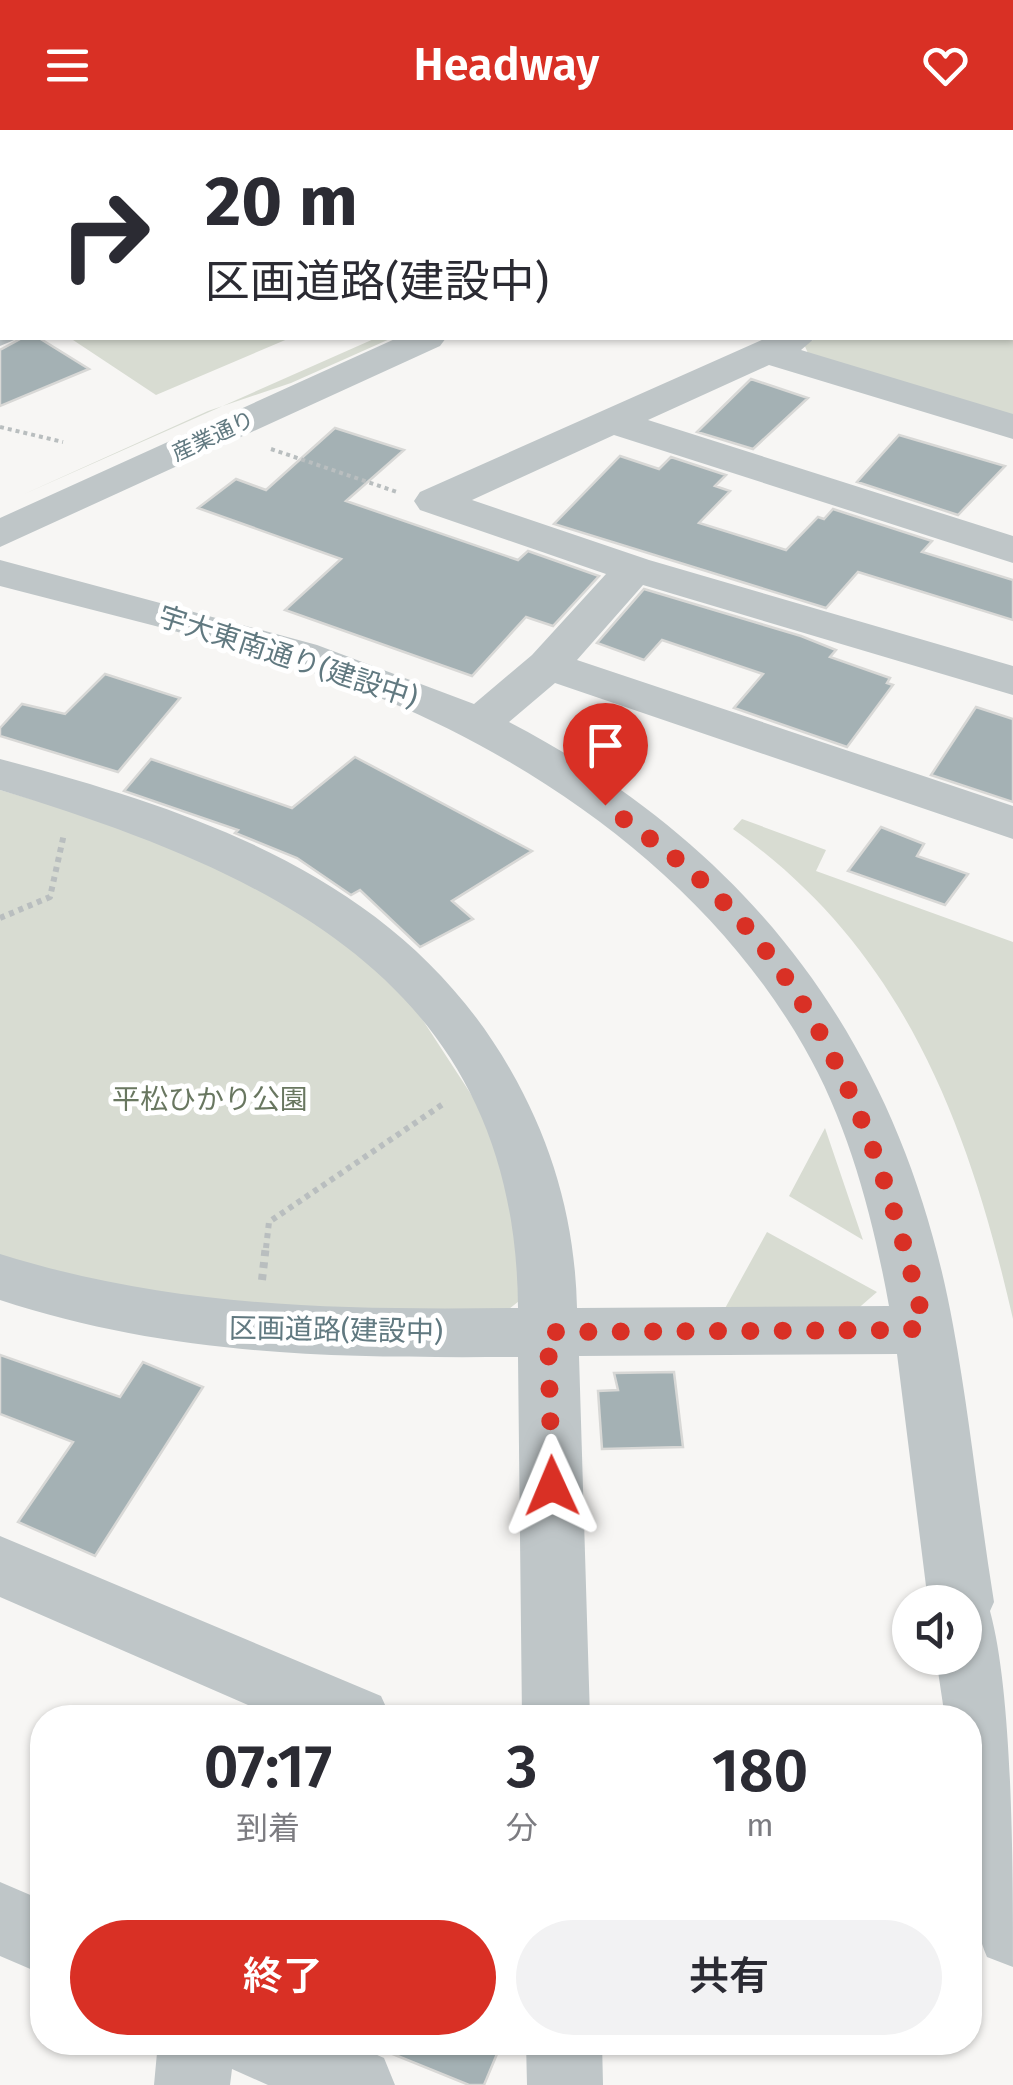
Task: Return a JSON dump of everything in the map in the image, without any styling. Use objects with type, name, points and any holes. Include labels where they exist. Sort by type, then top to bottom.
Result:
[{"type":"street","name":"産業通り","points":[[0,494],[346,340]]},
{"type":"street","name":"産業通り","points":[[0,534],[423,340]]},
{"type":"street","points":[[435,500],[780,344],[1013,427]]},
{"type":"street","points":[[608,420],[1013,550]]},
{"type":"street","points":[[435,500],[634,569],[1013,681]]},
{"type":"street","points":[[478,724],[548,665],[634,569]]},
{"type":"street","name":"宇大東南通り(建設中)","points":[[0,573],[292,652],[401,690],[478,724],[580,786],[708,886],[768,956],[828,1042],[865,1124],[902,1229],[924,1324],[959,1585]]},
{"type":"street","points":[[548,665],[1013,824]]},
{"type":"street","points":[[0,774],[214,842],[304,889],[382,944],[425,983],[462,1028],[513,1119],[542,1214],[556,1705]]},
{"type":"street","name":"区画道路(建設中)","points":[[0,1277],[124,1314],[306,1332],[910,1330],[924,1324]]},
{"type":"street","points":[[0,1565],[85,1606],[325,1705]]},
{"type":"street","points":[[972,1675],[977,1705]]},
{"type":"street","points":[[982,1736],[1013,1932]]},
{"type":"street","points":[[0,1918],[30,1932]]},
{"type":"street","points":[[192,2085],[195,2055]]},
{"type":"street","points":[[288,2055],[357,2085]]},
{"type":"street","points":[[564,2055],[565,2085]]},
{"type":"path","points":[[0,427],[63,442]]},
{"type":"path","points":[[259,445],[400,494],[435,500]]},
{"type":"path","points":[[0,918],[50,897],[68,819],[83,798]]},
{"type":"path","points":[[262,1285],[269,1222],[452,1098],[458,1110]]},
{"type":"path","points":[[244,1283],[281,1286]]},
{"type":"green space","points":[[73,340],[285,340],[156,395]]},
{"type":"green space","points":[[371,340],[388,340],[291,383],[222,406]]},
{"type":"green space","points":[[813,340],[1013,340],[1013,421],[810,358],[804,344]]},
{"type":"green space","points":[[222,406],[22,495],[208,411]]},
{"type":"green space","name":"平松ひかり公園","points":[[0,790],[147,833],[254,879],[382,970],[411,1002],[493,1128],[528,1294],[499,1317],[198,1305],[0,1257]]},
{"type":"green space","points":[[742,819],[826,850],[816,871],[1013,942],[1013,1319],[974,1177],[920,1046],[884,985],[842,929],[792,876],[733,829]]},
{"type":"green space","points":[[825,1128],[863,1240],[789,1196]]},
{"type":"green space","points":[[767,1232],[877,1292],[854,1312],[723,1312]]},
{"type":"building","points":[[18,340],[42,340],[89,369],[0,406],[0,350]]},
{"type":"building","points":[[751,379],[808,398],[753,449],[697,432]]},
{"type":"building","points":[[335,428],[404,450],[346,501],[518,560],[528,551],[599,576],[553,626],[526,617],[472,676],[285,610],[341,559],[198,508],[236,479],[266,490]]},
{"type":"building","points":[[899,435],[1005,466],[958,515],[857,482]]},
{"type":"building","points":[[620,456],[659,469],[671,457],[726,475],[715,486],[730,491],[699,523],[786,550],[818,517],[824,519],[833,509],[932,541],[922,552],[1013,580],[1013,620],[858,572],[826,608],[554,524]]},
{"type":"building","points":[[644,589],[801,636],[836,650],[830,657],[890,678],[887,683],[893,685],[847,747],[734,708],[763,674],[662,640],[644,660],[597,643]]},
{"type":"building","points":[[105,674],[180,698],[118,772],[0,736],[0,728],[22,704],[65,714]]},
{"type":"building","points":[[976,707],[1013,719],[1013,802],[931,775]]},
{"type":"building","points":[[355,757],[532,851],[452,901],[473,919],[420,947],[360,890],[351,895],[297,858],[235,833],[238,830],[124,791],[151,759],[292,808]]},
{"type":"building","points":[[881,827],[924,844],[917,856],[968,874],[945,905],[848,871]]},
{"type":"building","points":[[0,1355],[120,1397],[143,1362],[203,1387],[95,1556],[18,1522],[73,1442],[0,1414]]},
{"type":"building","points":[[674,1372],[683,1447],[602,1449],[598,1391],[618,1390],[614,1373]]},
{"type":"building","points":[[395,2055],[497,2055],[484,2085],[469,2085]]},
{"type":"route","points":[[552,1486],[548,1332],[910,1330],[924,1324],[902,1229],[865,1124],[828,1042],[768,956],[708,886],[605,805]]}]
